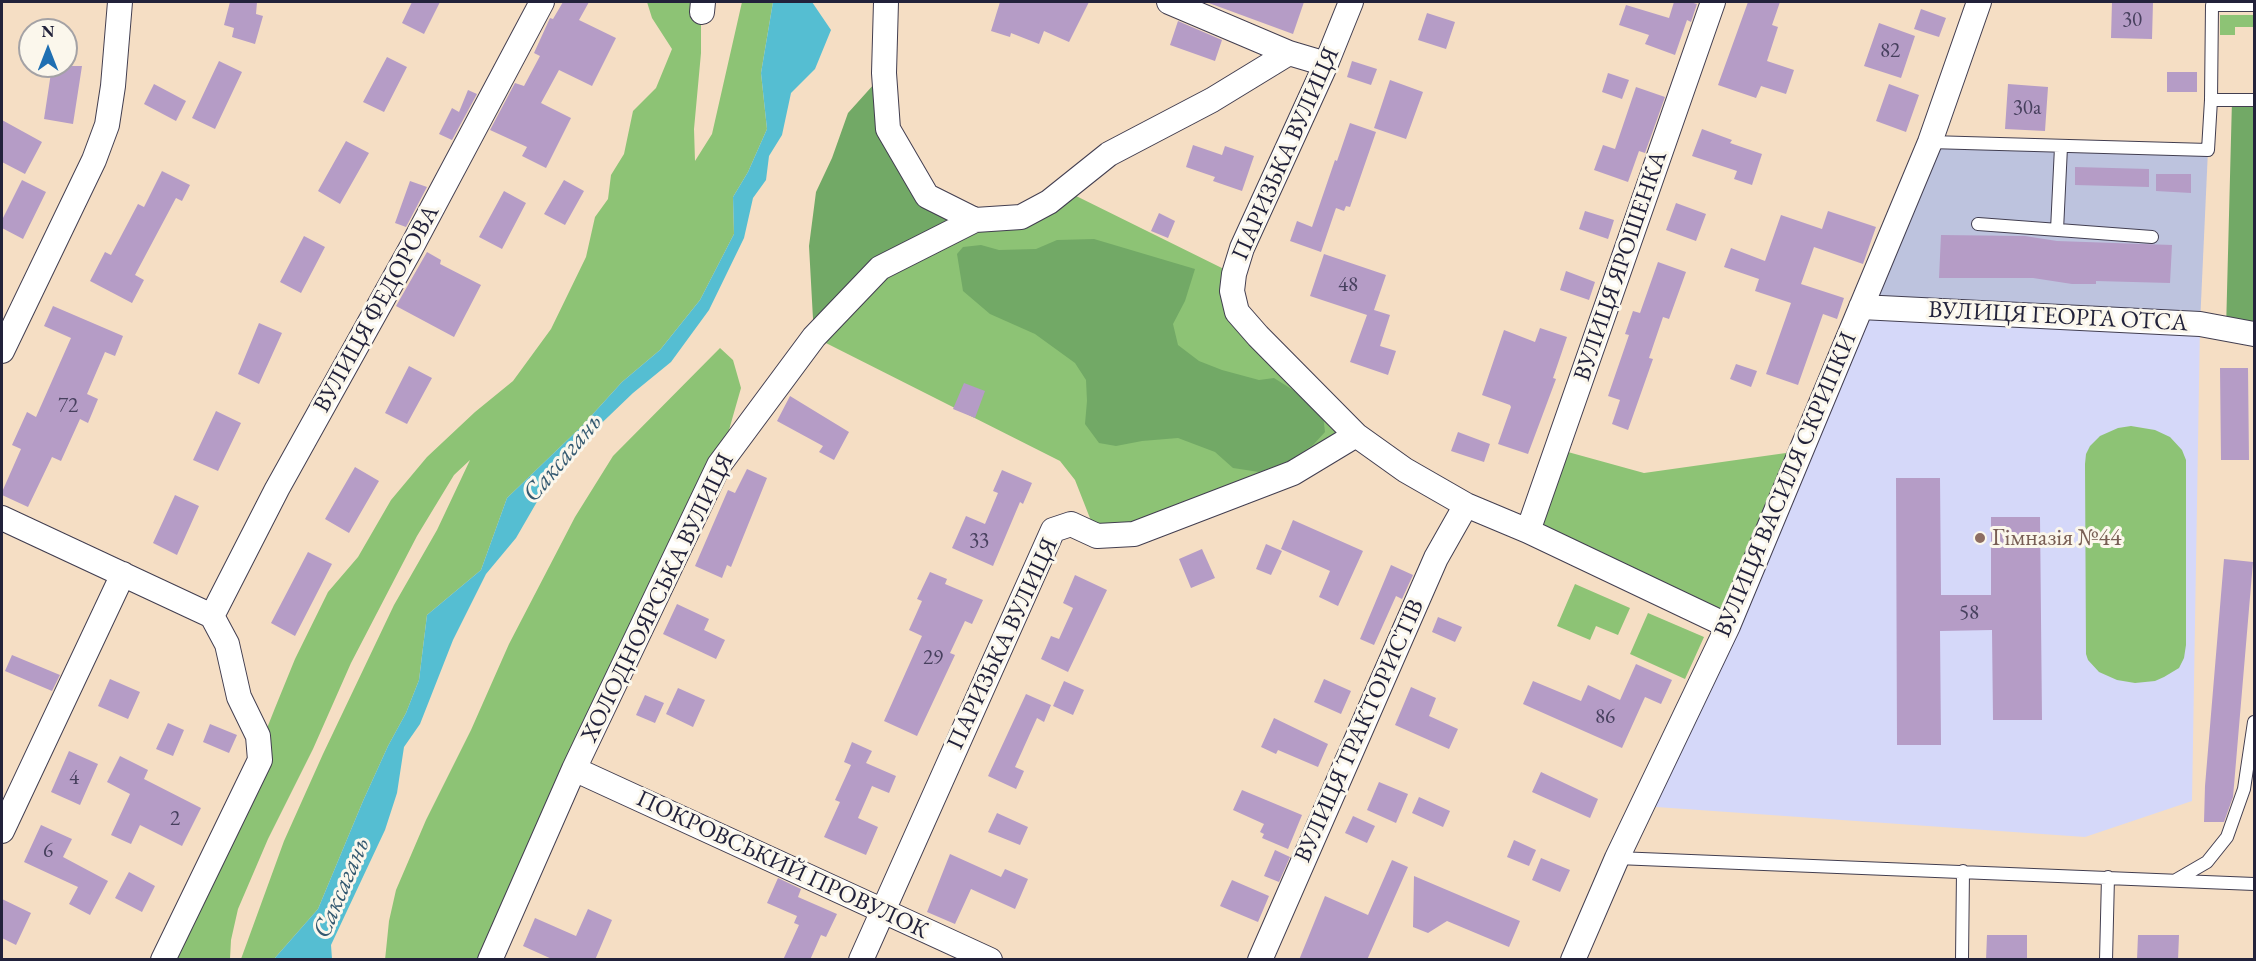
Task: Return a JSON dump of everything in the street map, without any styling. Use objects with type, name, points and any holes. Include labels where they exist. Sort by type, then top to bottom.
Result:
[{"type":"street","points":[[2,351],[94,160],[107,125],[113,86],[120,2]]},
{"type":"street","name":"ВУЛИЦЯ ФЕДОРОВА","points":[[212,616],[277,489],[410,250],[542,2]]},
{"type":"street","points":[[886,2],[884,73],[888,129],[927,196],[975,220],[1021,217],[1040,207],[1109,154],[1212,100],[1289,53]]},
{"type":"street","points":[[1169,2],[1289,53],[1326,64]]},
{"type":"street","name":"ПАРИЗЬКА ВУЛИЦЯ","points":[[861,960],[1053,530],[1071,524],[1097,536],[1134,534],[1293,473],[1356,435],[1237,312],[1232,291],[1234,274],[1242,248],[1326,64],[1351,2]]},
{"type":"street","name":"ВУЛИЦЯ ЯРОШЕНКА","points":[[1528,531],[1713,2]]},
{"type":"street","name":"ВУЛИЦЯ ВАСИЛЯ СКРИПКИ","points":[[1573,960],[1617,858],[1728,626],[1930,142],[1979,2]]},
{"type":"street","name":"ХОЛОДНОЯРСЬКА ВУЛИЦЯ","points":[[490,960],[574,770],[719,465],[814,337],[880,268],[975,220]]},
{"type":"street","name":"ВУЛИЦЯ ГЕОРГА ОТСА","points":[[1861,307],[2200,324],[2254,334]]},
{"type":"street","points":[[1356,435],[1405,470],[1466,505],[1528,531],[1728,626]]},
{"type":"street","name":"ВУЛИЦЯ ТРАКТОРИСТІВ","points":[[1260,960],[1436,558],[1466,505]]},
{"type":"street","points":[[2,518],[212,616],[227,644],[239,698],[258,736],[260,760],[163,960]]},
{"type":"street","points":[[2,831],[123,574]]},
{"type":"street","name":"ПОКРОВСЬКИЙ ПРОВУЛОК","points":[[574,770],[990,960]]},
{"type":"lane","points":[[1930,142],[2208,150],[2212,5],[2229,3],[2254,5]]},
{"type":"lane","points":[[2211,100],[2254,100]]},
{"type":"lane","points":[[2057,230],[2061,147]]},
{"type":"lane","points":[[1978,224],[2152,237]]},
{"type":"lane","points":[[2175,880],[2207,862],[2227,837],[2244,789],[2254,722]]},
{"type":"lane","points":[[1617,858],[2254,884]]},
{"type":"lane","points":[[1962,960],[1963,871]]},
{"type":"lane","points":[[2106,960],[2108,877]]},
{"type":"shaded area","points":[[1930,142],[2208,150],[2200,324],[1861,307]]},
{"type":"shaded area","name":"Гімназія №44","points":[[1861,307],[2200,324],[2192,801],[2085,837],[1642,806]]},
{"type":"green space","points":[[647,2],[701,2],[701,53],[694,129],[695,161],[712,134],[742,2],[773,2],[761,73],[767,129],[748,172],[733,197],[734,234],[700,300],[660,350],[622,382],[582,426],[507,498],[481,570],[427,615],[419,680],[406,713],[363,801],[318,909],[274,959],[241,959],[284,841],[323,754],[394,605],[437,530],[470,460],[454,475],[417,536],[351,663],[313,749],[268,839],[238,909],[231,940],[230,959],[175,960],[295,659],[328,592],[358,557],[391,500],[427,457],[475,412],[513,381],[551,329],[586,257],[595,217],[608,199],[611,175],[624,154],[633,111],[656,88],[672,49],[652,18]]},
{"type":"green space","points":[[2220,15],[2254,15],[2254,27],[2235,27],[2235,35],[2220,35]]},
{"type":"green space","points":[[884,73],[888,129],[927,196],[975,220],[880,268],[814,337],[809,246],[816,192],[832,158],[848,113]]},
{"type":"green space","points":[[2232,100],[2254,100],[2254,334],[2226,330]]},
{"type":"green space","points":[[1064,190],[1234,274],[1232,291],[1356,435],[1293,473],[1097,536],[1075,480],[1060,461],[814,337],[880,268]]},
{"type":"green space","points":[[1094,239],[1195,269],[1185,301],[1173,324],[1178,345],[1199,361],[1222,370],[1259,380],[1274,378],[1304,397],[1323,415],[1325,432],[1313,445],[1289,461],[1259,472],[1233,468],[1215,452],[1178,438],[1116,446],[1099,443],[1085,424],[1086,380],[1075,363],[1035,334],[990,314],[963,291],[957,254],[963,247],[981,245],[999,250],[1036,249],[1057,240]]},
{"type":"green space","points":[[720,348],[733,360],[741,388],[719,465],[490,959],[385,960],[389,921],[396,890],[426,820],[471,730],[509,644],[575,517],[613,456]]},
{"type":"green space","points":[[2131,426],[2155,430],[2170,437],[2182,450],[2186,460],[2186,645],[2184,658],[2179,668],[2164,677],[2155,681],[2135,683],[2117,680],[2099,672],[2088,660],[2086,654],[2086,454],[2100,436],[2118,428]]},
{"type":"green space","points":[[1557,449],[1644,473],[1800,451],[1728,626],[1529,531]]},
{"type":"green space","points":[[1575,584],[1630,608],[1618,635],[1596,626],[1590,640],[1557,626]]},
{"type":"green space","points":[[1648,613],[1704,637],[1685,679],[1630,654]]},
{"type":"water","name":"Саксагань","points":[[773,2],[812,2],[831,30],[815,69],[791,93],[782,135],[769,156],[766,180],[753,198],[744,238],[709,310],[671,362],[633,393],[585,439],[549,481],[516,538],[486,574],[453,640],[420,724],[404,747],[397,793],[385,830],[331,945],[332,959],[274,959],[318,909],[363,801],[406,713],[419,680],[427,615],[481,570],[507,498],[582,426],[622,382],[660,350],[700,300],[734,234],[733,197],[748,172],[767,129],[761,73]]},
{"type":"building","points":[[230,2],[257,2],[256,14],[263,16],[255,44],[232,37],[234,28],[224,25]]},
{"type":"building","points":[[412,2],[440,2],[424,34],[402,23]]},
{"type":"building","points":[[563,2],[589,2],[579,20],[616,38],[592,86],[559,70],[541,103],[571,118],[546,168],[522,156],[527,147],[490,130],[515,83],[524,86],[540,56],[534,53],[550,18],[553,19]]},
{"type":"building","points":[[1000,2],[1089,2],[1069,42],[1044,31],[1039,44],[1011,33],[1010,37],[991,31]]},
{"type":"building","points":[[1206,2],[1304,2],[1293,34]]},
{"type":"building","points":[[1674,2],[1697,4],[1691,22],[1687,20],[1675,55],[1645,44],[1649,35],[1619,25],[1626,5],[1669,18]]},
{"type":"building","points":[[1748,2],[1780,2],[1772,25],[1778,27],[1767,61],[1794,70],[1786,94],[1761,86],[1756,98],[1718,85]]},
{"type":"building","points":[[2112,2],[2153,2],[2152,39],[2111,38]]},
{"type":"building","points":[[1921,9],[1946,18],[1939,37],[1914,29]]},
{"type":"building","points":[[1427,13],[1455,22],[1446,49],[1418,40]]},
{"type":"building","points":[[1178,21],[1222,40],[1215,61],[1170,45]]},
{"type":"building","points":[[1879,23],[1915,36],[1901,78],[1864,66]]},
{"type":"building","points":[[387,57],[407,67],[384,112],[363,102]]},
{"type":"building","points":[[219,61],[242,72],[215,129],[192,118]]},
{"type":"building","points":[[1352,61],[1377,69],[1371,85],[1347,77]]},
{"type":"building","points":[[78,66],[82,66],[73,124],[44,119],[50,78],[78,78]]},
{"type":"building","points":[[2167,72],[2197,72],[2197,92],[2167,92]]},
{"type":"building","points":[[1608,73],[1629,80],[1622,99],[1602,92]]},
{"type":"building","points":[[1390,80],[1423,92],[1406,139],[1374,128]]},
{"type":"building","points":[[154,84],[186,101],[176,121],[144,104]]},
{"type":"building","points":[[1889,84],[1919,95],[1906,132],[1876,121]]},
{"type":"building","points":[[2008,84],[2048,87],[2045,131],[2005,129]]},
{"type":"building","points":[[1636,87],[1665,97],[1645,153],[1639,151],[1628,182],[1594,170],[1603,145],[1615,149]]},
{"type":"building","points":[[468,90],[477,94],[452,140],[439,134],[452,108],[459,112]]},
{"type":"building","points":[[2,120],[42,142],[25,174],[2,162]]},
{"type":"building","points":[[1350,123],[1376,132],[1350,207],[1346,206],[1344,211],[1336,208],[1321,252],[1290,241],[1297,221],[1312,227]]},
{"type":"building","points":[[1702,129],[1732,140],[1730,143],[1762,154],[1752,185],[1734,179],[1737,171],[1692,156]]},
{"type":"building","points":[[346,141],[369,153],[340,204],[318,191]]},
{"type":"building","points":[[1193,145],[1222,155],[1225,146],[1254,156],[1242,191],[1213,181],[1215,177],[1186,167]]},
{"type":"building","points":[[2075,167],[2149,169],[2149,187],[2075,185]]},
{"type":"building","points":[[162,171],[190,185],[182,201],[176,198],[135,275],[144,280],[132,303],[90,281],[105,252],[111,255],[138,204],[144,207]]},
{"type":"building","points":[[2156,174],[2191,174],[2191,193],[2156,191]]},
{"type":"building","points":[[22,180],[46,192],[23,239],[2,228],[2,220]]},
{"type":"building","points":[[564,180],[584,191],[565,225],[544,214]]},
{"type":"building","points":[[410,181],[427,187],[406,227],[395,223]]},
{"type":"building","points":[[504,191],[526,203],[502,249],[479,237]]},
{"type":"building","points":[[1676,203],[1706,214],[1696,241],[1666,230]]},
{"type":"building","points":[[1585,211],[1614,220],[1608,239],[1579,229]]},
{"type":"building","points":[[1828,211],[1876,227],[1863,264],[1814,247],[1801,284],[1844,298],[1837,319],[1823,314],[1798,385],[1766,374],[1791,303],[1755,291],[1759,279],[1724,267],[1731,248],[1765,261],[1781,215],[1822,229]]},
{"type":"building","points":[[1159,213],[1175,221],[1168,238],[1151,231]]},
{"type":"building","points":[[1941,235],[2025,236],[2057,241],[2172,245],[2170,283],[2096,281],[2096,284],[2072,284],[2033,278],[1939,278]]},
{"type":"building","points":[[304,236],[325,247],[301,293],[280,282]]},
{"type":"building","points":[[427,252],[441,260],[440,264],[481,285],[454,337],[396,306]]},
{"type":"building","points":[[1324,254],[1386,275],[1374,310],[1390,315],[1380,346],[1396,351],[1388,375],[1350,362],[1367,315],[1310,296]]},
{"type":"building","points":[[1658,262],[1686,272],[1669,319],[1663,317],[1649,358],[1653,359],[1628,430],[1612,424],[1620,400],[1608,396],[1629,335],[1625,334],[1633,311],[1640,313]]},
{"type":"building","points":[[1566,271],[1595,282],[1589,300],[1560,290]]},
{"type":"building","points":[[53,306],[123,336],[115,356],[105,352],[87,394],[98,399],[88,423],[80,419],[61,461],[52,457],[28,507],[2,495],[2,492],[21,449],[12,445],[27,412],[36,417],[71,338],[44,326]]},
{"type":"building","points":[[259,323],[282,333],[259,384],[238,374]]},
{"type":"building","points":[[1540,328],[1567,337],[1553,378],[1556,379],[1528,454],[1498,444],[1511,407],[1482,395],[1504,330],[1535,342]]},
{"type":"building","points":[[1736,364],[1757,371],[1751,387],[1730,379]]},
{"type":"building","points":[[409,366],[432,378],[407,424],[385,413]]},
{"type":"building","points":[[2220,368],[2248,368],[2249,460],[2221,460]]},
{"type":"building","points":[[964,383],[985,391],[975,418],[953,409]]},
{"type":"building","points":[[790,396],[849,432],[834,460],[819,452],[823,446],[777,421]]},
{"type":"building","points":[[216,411],[241,423],[218,471],[193,460]]},
{"type":"building","points":[[1458,432],[1490,444],[1484,462],[1451,451]]},
{"type":"building","points":[[355,467],[379,481],[349,533],[325,519]]},
{"type":"building","points":[[747,469],[767,478],[731,567],[727,565],[722,578],[695,566],[728,490],[735,493]]},
{"type":"building","points":[[1002,470],[1032,483],[1023,504],[1020,502],[993,566],[952,548],[966,516],[985,524],[998,493],[993,491]]},
{"type":"building","points":[[1896,478],[1940,478],[1941,595],[1991,595],[1991,517],[2040,517],[2042,720],[1993,720],[1992,630],[1940,631],[1941,745],[1897,745]]},
{"type":"building","points":[[175,495],[199,506],[177,555],[153,543]]},
{"type":"building","points":[[1293,520],[1363,551],[1338,606],[1319,597],[1330,571],[1281,549]]},
{"type":"building","points":[[1266,544],[1282,551],[1271,575],[1256,569]]},
{"type":"building","points":[[1202,549],[1215,578],[1191,588],[1179,559]]},
{"type":"building","points":[[308,552],[332,564],[295,636],[271,623]]},
{"type":"building","points":[[2224,559],[2253,562],[2233,797],[2224,822],[2204,822],[2205,786]]},
{"type":"building","points":[[1391,565],[1413,575],[1402,599],[1396,596],[1374,645],[1360,639]]},
{"type":"building","points":[[930,572],[947,579],[945,584],[983,600],[972,624],[965,621],[950,653],[955,655],[917,736],[884,721],[922,636],[909,630],[922,601],[917,599]]},
{"type":"building","points":[[1075,575],[1107,590],[1068,672],[1041,659],[1051,636],[1059,639],[1073,608],[1063,603]]},
{"type":"building","points":[[677,604],[709,619],[704,630],[725,640],[716,659],[663,634]]},
{"type":"building","points":[[1438,617],[1462,627],[1455,642],[1432,632]]},
{"type":"building","points":[[12,655],[60,675],[52,691],[5,671]]},
{"type":"building","points":[[1636,664],[1672,680],[1661,704],[1645,697],[1622,748],[1523,704],[1533,681],[1581,701],[1588,685],[1620,700]]},
{"type":"building","points":[[110,679],[140,692],[128,719],[98,706]]},
{"type":"building","points":[[1324,679],[1351,691],[1341,714],[1314,702]]},
{"type":"building","points":[[1064,681],[1084,690],[1073,715],[1053,706]]},
{"type":"building","points":[[1411,687],[1436,698],[1429,716],[1458,729],[1449,749],[1395,725]]},
{"type":"building","points":[[678,688],[705,700],[693,727],[666,714]]},
{"type":"building","points":[[1026,694],[1051,705],[1044,722],[1037,718],[1015,767],[1024,771],[1016,789],[988,776]]},
{"type":"building","points":[[645,695],[664,703],[655,723],[636,715]]},
{"type":"building","points":[[1274,718],[1328,744],[1318,767],[1278,750],[1276,754],[1261,747]]},
{"type":"building","points":[[168,723],[184,730],[173,756],[156,749]]},
{"type":"building","points":[[210,724],[237,735],[229,753],[203,742]]},
{"type":"building","points":[[852,742],[872,751],[866,763],[896,776],[889,793],[872,786],[858,818],[878,827],[866,855],[824,837],[840,802],[835,800],[851,765],[844,762]]},
{"type":"building","points":[[69,751],[98,764],[80,805],[51,792]]},
{"type":"building","points":[[120,756],[148,770],[144,779],[201,808],[182,846],[140,825],[131,844],[111,835],[130,794],[107,782]]},
{"type":"building","points":[[1541,772],[1598,799],[1590,818],[1532,792]]},
{"type":"building","points":[[1379,782],[1408,794],[1396,823],[1367,810]]},
{"type":"building","points":[[1242,790],[1302,815],[1288,849],[1262,838],[1264,834],[1260,832],[1264,824],[1233,810]]},
{"type":"building","points":[[1419,797],[1450,811],[1443,827],[1412,813]]},
{"type":"building","points":[[997,813],[1028,827],[1020,845],[988,832]]},
{"type":"building","points":[[1353,816],[1375,826],[1367,843],[1345,833]]},
{"type":"building","points":[[41,825],[72,839],[63,857],[108,881],[90,915],[69,904],[78,887],[24,862]]},
{"type":"building","points":[[1514,840],[1536,850],[1529,866],[1507,857]]},
{"type":"building","points":[[1275,850],[1290,857],[1279,882],[1264,876]]},
{"type":"building","points":[[950,854],[1001,877],[1005,869],[1028,879],[1015,909],[971,889],[955,924],[927,912]]},
{"type":"building","points":[[1541,858],[1570,870],[1560,892],[1532,880]]},
{"type":"building","points":[[1392,860],[1408,867],[1367,960],[1299,960],[1325,896],[1368,915]]},
{"type":"building","points":[[129,872],[155,886],[142,912],[115,898]]},
{"type":"building","points":[[1414,876],[1520,921],[1509,947],[1447,921],[1428,933],[1413,927]]},
{"type":"building","points":[[778,878],[801,889],[798,897],[837,914],[826,937],[821,935],[810,960],[783,960],[799,925],[794,923],[797,916],[767,903]]},
{"type":"building","points":[[1232,880],[1269,896],[1258,922],[1220,906]]},
{"type":"building","points":[[2,899],[31,913],[16,945],[2,938]]},
{"type":"building","points":[[588,909],[612,920],[595,960],[554,960],[523,946],[535,918],[576,936]]},
{"type":"building","points":[[1987,935],[2027,935],[2027,960],[1986,960]]},
{"type":"building","points":[[2138,935],[2179,935],[2178,960],[2137,960]]},
{"type":"place","name":"Гімназія №44","points":[[1980,538]]}]
